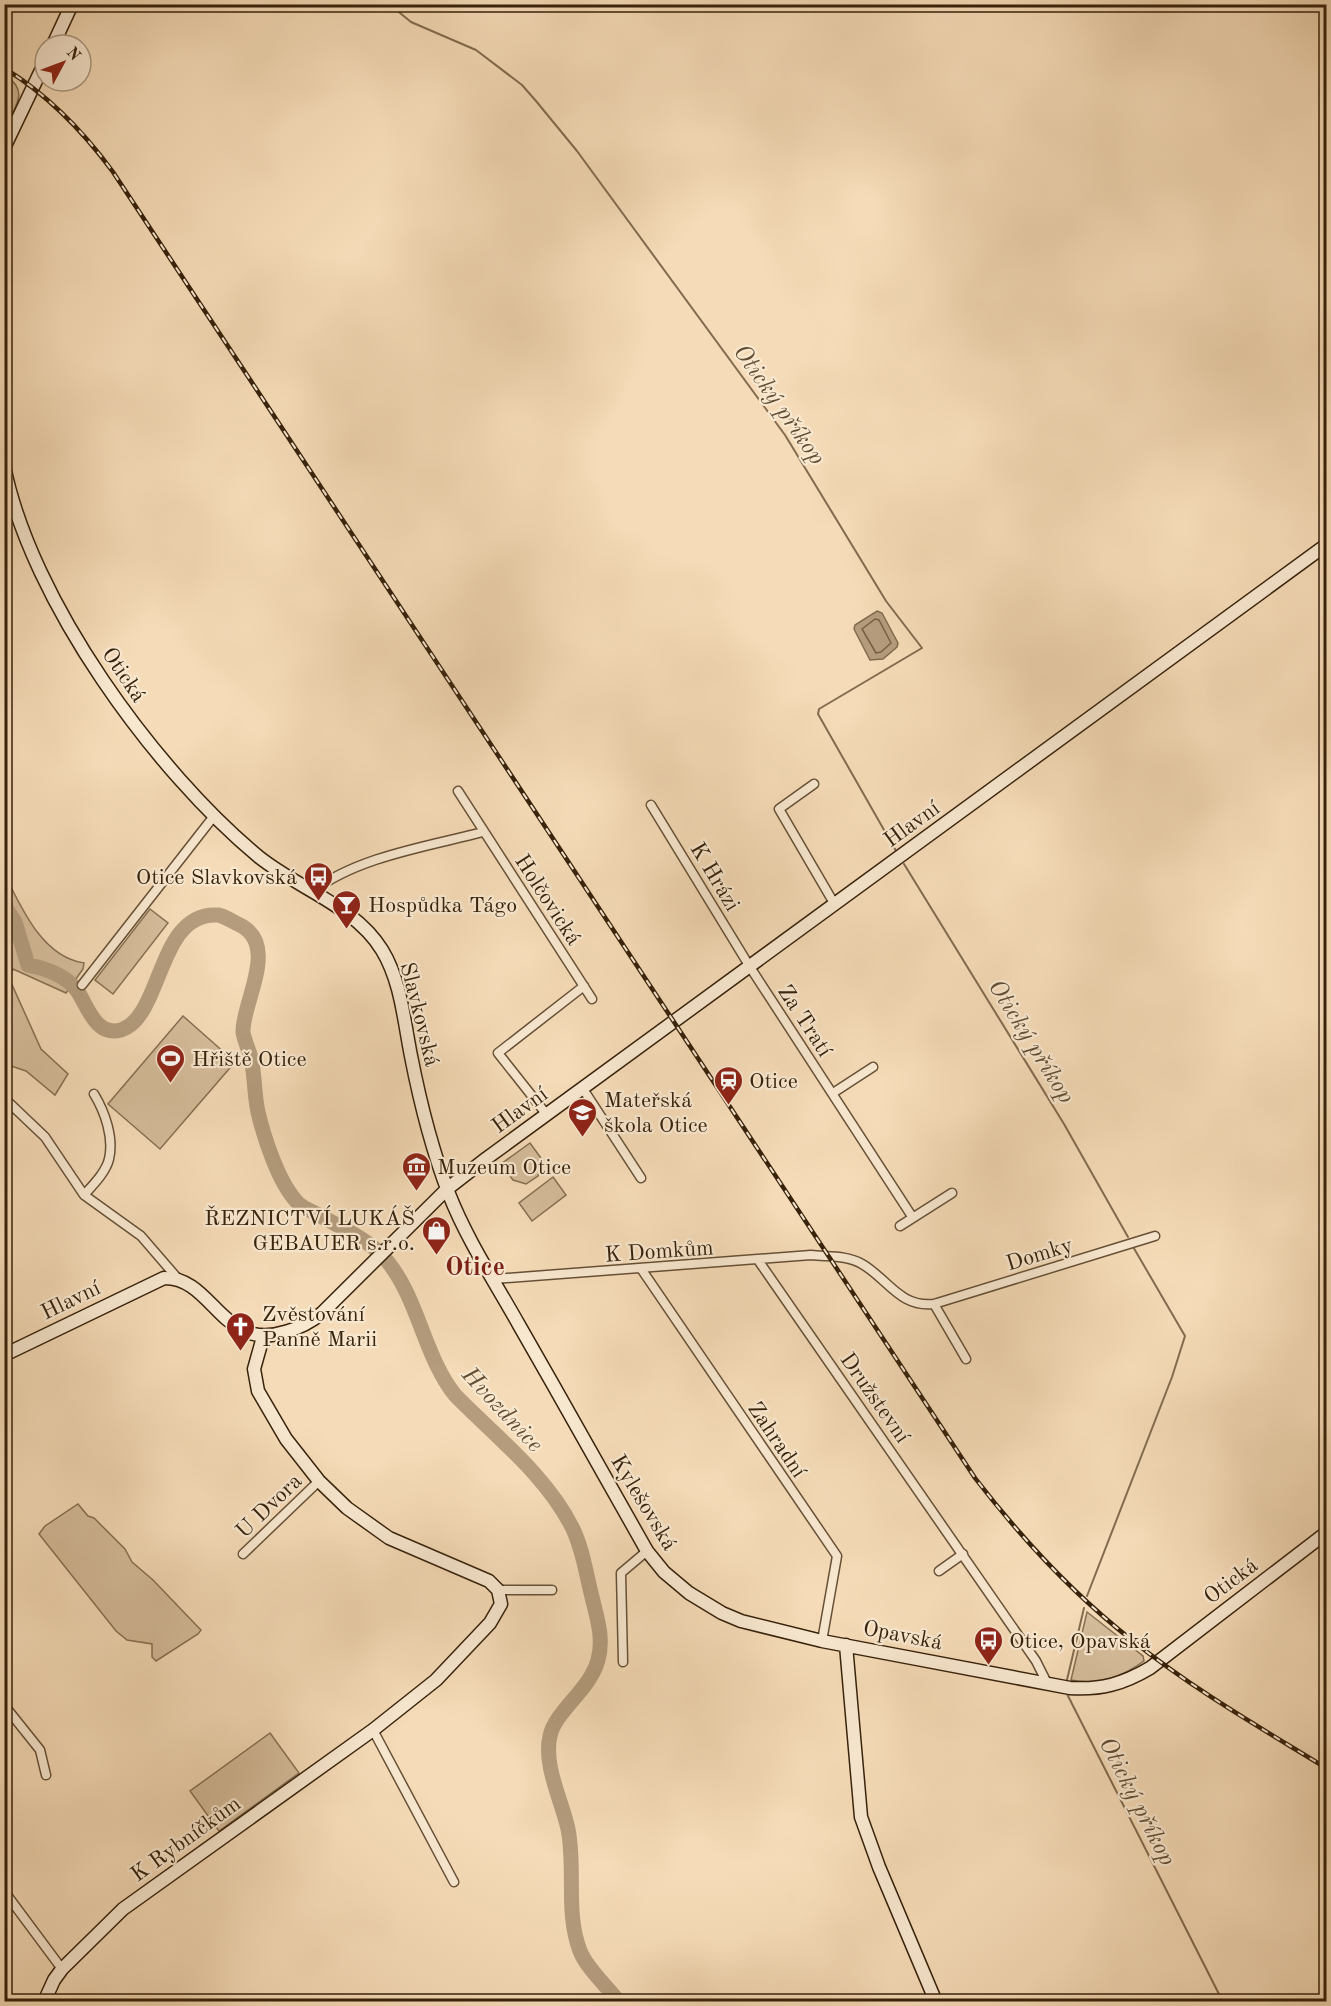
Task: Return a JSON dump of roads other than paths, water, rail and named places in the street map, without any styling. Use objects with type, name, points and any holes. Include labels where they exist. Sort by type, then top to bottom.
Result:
[{"type":"main road","points":[[59,33],[72,4]]},
{"type":"main road","points":[[4,148],[33,87]]},
{"type":"main road","name":"Otická","points":[[4,466],[13,502],[35,556],[83,648],[133,723],[214,816],[270,866]]},
{"type":"main road","name":"Hlavní","points":[[263,1338],[305,1326],[322,1313],[447,1189],[1326,545]]},
{"type":"main road","name":"Slavkovská","points":[[270,866],[360,924],[376,941],[391,966],[427,1127],[447,1189]]},
{"type":"main road","name":"Kylešovská","points":[[447,1189],[457,1214],[647,1551],[675,1582],[722,1613],[758,1626],[846,1645]]},
{"type":"main road","name":"Hlavní","points":[[4,1355],[164,1278],[179,1280]]},
{"type":"main road","points":[[179,1280],[191,1287],[235,1326],[263,1338],[254,1369],[258,1391],[286,1439],[319,1481],[347,1508],[389,1538],[489,1581],[498,1590]]},
{"type":"main road","name":"Otická","points":[[1159,1661],[1326,1533]]},
{"type":"main road","name":"K Rybníčkům","points":[[45,2001],[54,1980],[62,1969],[123,1909],[374,1730],[436,1680],[484,1630],[501,1604],[498,1590]]},
{"type":"main road","points":[[846,1645],[861,1816],[879,1867],[936,2001]]},
{"type":"main road","name":"Opavská","points":[[846,1645],[1065,1687],[1109,1687],[1130,1679],[1159,1661]]},
{"type":"street","points":[[814,784],[778,809],[835,904]]},
{"type":"street","name":"Holčovická","points":[[458,791],[592,999]]},
{"type":"street","name":"K Hrázi","points":[[651,805],[750,967]]},
{"type":"street","points":[[82,985],[214,816]]},
{"type":"street","points":[[312,892],[340,873],[402,853],[483,832]]},
{"type":"street","name":"Za Tratí","points":[[750,967],[913,1218]]},
{"type":"street","points":[[548,1115],[498,1053],[584,986]]},
{"type":"street","points":[[833,1093],[873,1066]]},
{"type":"street","points":[[583,1089],[641,1178]]},
{"type":"street","points":[[84,1195],[98,1178],[109,1159],[105,1112],[94,1094]]},
{"type":"street","points":[[4,1098],[45,1137],[84,1195],[141,1236],[179,1280]]},
{"type":"street","points":[[900,1226],[952,1192]]},
{"type":"street","name":"Domky","points":[[827,1257],[848,1258],[862,1264],[908,1301],[920,1306],[934,1304],[1155,1236]]},
{"type":"street","name":"K Domkům","points":[[494,1279],[642,1270],[811,1255],[827,1257]]},
{"type":"street","name":"Družstevní","points":[[758,1260],[963,1554],[1036,1661],[1047,1683]]},
{"type":"street","name":"Zahradní","points":[[642,1270],[837,1556],[822,1641]]},
{"type":"street","points":[[934,1304],[966,1359]]},
{"type":"street","name":"U Dvora","points":[[243,1554],[319,1481]]},
{"type":"street","points":[[623,1662],[621,1573],[647,1551]]},
{"type":"street","points":[[939,1571],[963,1554]]},
{"type":"street","points":[[498,1590],[552,1590]]},
{"type":"street","points":[[4,1705],[40,1750],[46,1775]]},
{"type":"street","points":[[374,1730],[454,1882]]},
{"type":"street","points":[[4,1892],[62,1969]]},
{"type":"water","points":[[877,611],[882,613],[898,643],[897,647],[883,659],[870,660],[854,629],[855,625]]},
{"type":"waterway","name":"Otický příkop","points":[[389,4],[411,22],[476,50],[522,85],[536,101],[577,151],[785,435],[886,601],[922,648],[819,709],[818,714],[896,851]]},
{"type":"waterway","name":"Otický příkop","points":[[904,864],[1064,1124],[1128,1237]]},
{"type":"waterway","name":"Hvozdnice","points":[[4,905],[15,922],[28,965],[42,968],[68,981],[74,986],[99,1025],[112,1031],[121,1030],[135,1021],[145,1006],[172,946],[183,929],[198,918],[218,915],[251,933],[257,945],[258,959],[243,1032],[251,1058],[261,1123],[273,1160],[285,1184],[300,1205],[364,1241],[388,1262],[399,1277],[444,1380],[455,1395],[519,1457],[548,1490],[572,1527],[579,1544],[598,1621],[600,1652],[588,1681],[553,1727],[550,1736],[549,1759],[568,1829],[573,1921],[580,1951],[587,1964],[619,2002]]},
{"type":"waterway","name":"Otický příkop","points":[[1087,1596],[1172,1377],[1185,1336],[1132,1245]]},
{"type":"waterway","name":"Otický příkop","points":[[1066,1684],[1084,1608]]},
{"type":"waterway","name":"Otický příkop","points":[[1066,1692],[1223,2002]]},
{"type":"railway","points":[[4,68],[64,115],[90,142],[113,172],[975,1478],[1049,1565],[1111,1623],[1156,1659],[1203,1692],[1326,1768]]},
{"type":"place","name":"Otice Slavkovská","points":[[318,902]]},
{"type":"place","name":"Hospůdka Tágo","points":[[347,930]]},
{"type":"place","name":"Hřiště Otice","points":[[171,1084]]},
{"type":"place","name":"Otice","points":[[728,1106]]},
{"type":"place","name":"Mateřská škola Otice","points":[[583,1138]]},
{"type":"place","name":"Muzeum Otice","points":[[416,1192]]},
{"type":"place","name":"ŘEZNICTVÍ LUKÁŠ GEBAUER s.r.o.","points":[[436,1256]]},
{"type":"place","name":"Zvěstování Panně Marii","points":[[241,1352]]},
{"type":"place","name":"Otice, Opavská","points":[[988,1666]]},
{"type":"district","name":"Otice","points":[[475,1266]]}]
